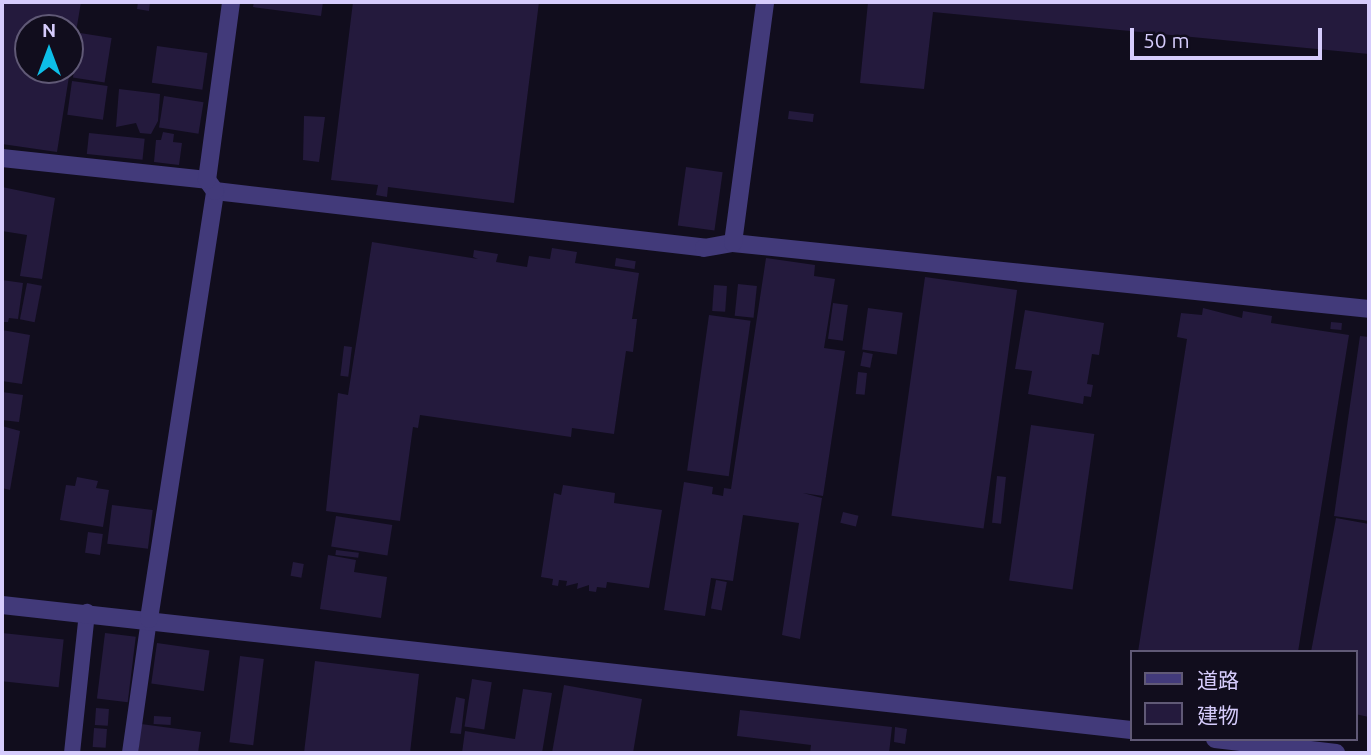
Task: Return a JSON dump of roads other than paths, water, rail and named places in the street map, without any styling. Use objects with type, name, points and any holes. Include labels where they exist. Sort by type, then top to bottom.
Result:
[{"type":"street","points":[[149,619],[211,186],[231,2]]},
{"type":"street","points":[[733,243],[765,2]]},
{"type":"street","points":[[2,158],[704,248],[733,243],[1369,309]]},
{"type":"street","points":[[2,605],[87,612],[1130,730]]},
{"type":"street","points":[[1232,741],[1336,753]]},
{"type":"lane","points":[[72,753],[87,612]]},
{"type":"lane","points":[[130,753],[149,619]]}]
